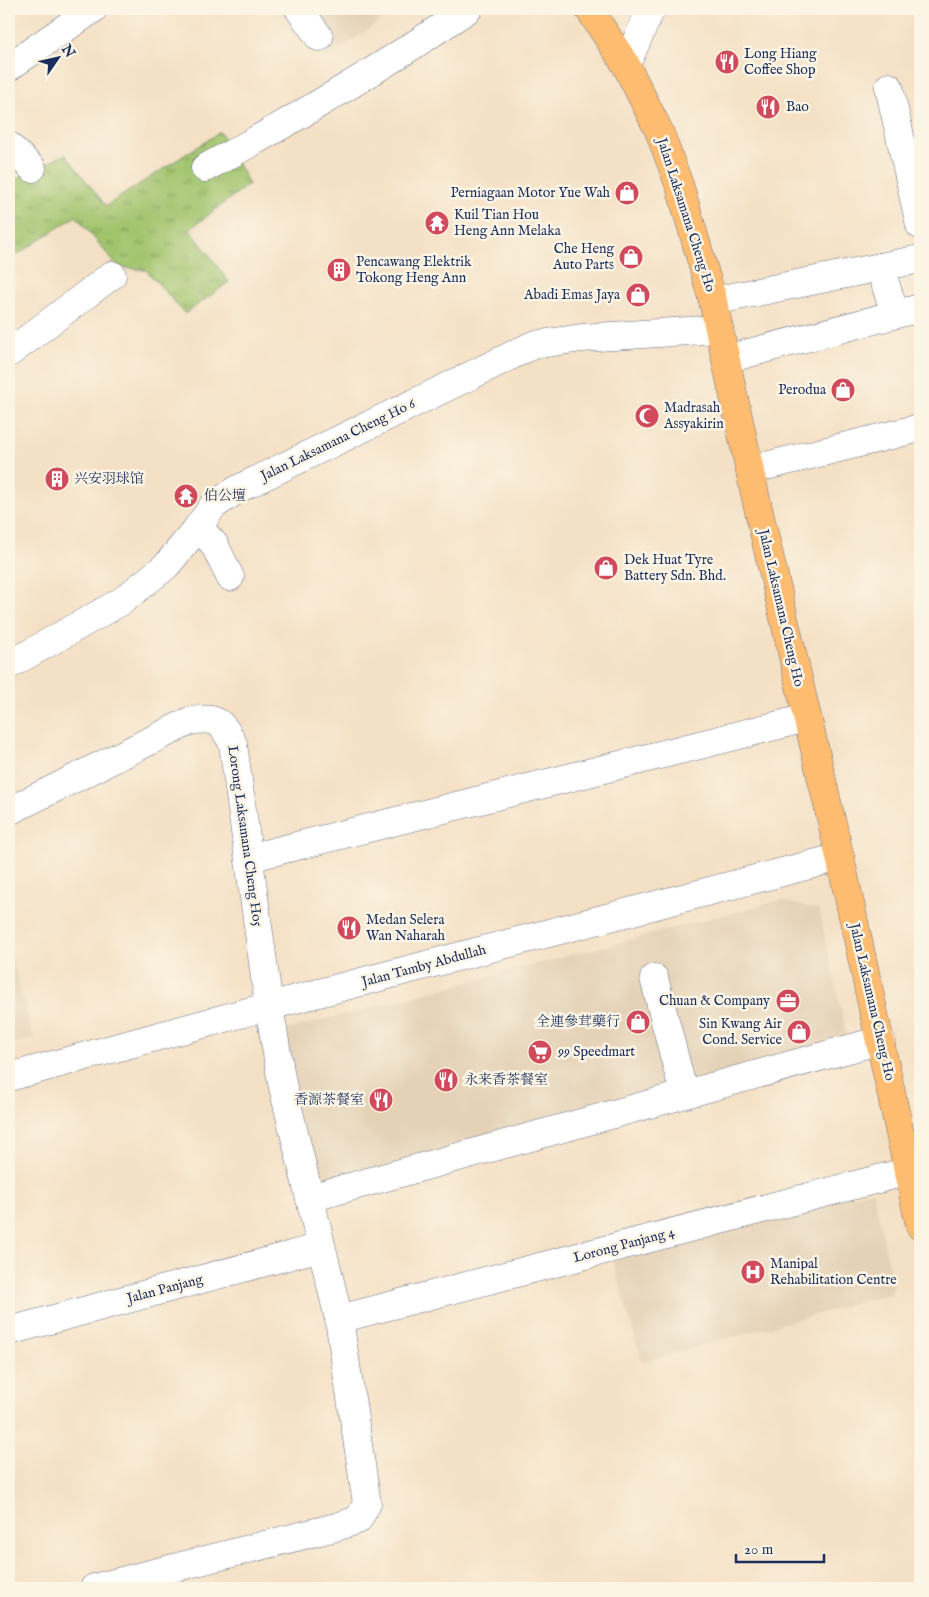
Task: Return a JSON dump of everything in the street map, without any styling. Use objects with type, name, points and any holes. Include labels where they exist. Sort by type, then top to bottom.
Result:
[{"type":"main road","name":"Jalan Laksamana Cheng Ho","points":[[589,9],[626,65],[659,131],[680,187],[713,301],[880,1040],[914,1180],[920,1226]]},
{"type":"street","points":[[9,67],[93,9]]},
{"type":"street","points":[[299,9],[319,37]]},
{"type":"street","points":[[205,168],[288,124],[404,52],[468,9]]},
{"type":"street","points":[[626,65],[648,13],[652,9]]},
{"type":"street","points":[[889,88],[920,225]]},
{"type":"street","points":[[9,146],[32,168]]},
{"type":"street","points":[[713,301],[920,259]]},
{"type":"street","points":[[726,359],[908,311],[880,267]]},
{"type":"street","points":[[9,353],[112,275]]},
{"type":"street","name":"Jalan Laksamana Cheng Ho 6","points":[[9,665],[122,601],[167,565],[198,528],[213,506],[238,489],[533,345],[582,338],[719,329]]},
{"type":"street","points":[[750,470],[920,428]]},
{"type":"street","points":[[198,528],[214,544],[230,577]]},
{"type":"street","name":"Lorong Laksamana Cheng Ho5","points":[[9,811],[190,721],[208,718],[225,727],[233,744],[269,1006],[282,1083],[339,1319],[367,1504],[358,1520],[336,1527],[94,1588]]},
{"type":"street","points":[[249,858],[807,718]]},
{"type":"street","name":"Jalan Tamby Abdullah","points":[[9,1077],[269,1006],[840,857]]},
{"type":"street","points":[[654,978],[684,1094]]},
{"type":"street","points":[[310,1198],[880,1040]]},
{"type":"street","name":"Lorong Panjang 4","points":[[339,1319],[914,1180]]},
{"type":"street","name":"Jalan Panjang","points":[[9,1330],[321,1247]]},
{"type":"shaded area","points":[[287,9],[395,9],[354,40],[324,58]]},
{"type":"shaded area","points":[[781,900],[819,910],[851,1055],[299,1190],[259,1037]]},
{"type":"shaded area","points":[[9,948],[34,1038],[9,1044]]},
{"type":"shaded area","name":"Manipal Rehabilitation Centre","points":[[873,1191],[893,1284],[891,1294],[642,1362],[612,1260]]},
{"type":"green space","points":[[220,132],[249,184],[190,229],[229,282],[185,314],[146,270],[118,267],[76,216],[12,258],[14,267],[9,270],[9,183],[65,154],[106,206]]},
{"type":"place","name":"Long Hiang Coffee Shop","points":[[727,62]]},
{"type":"place","name":"Bao","points":[[768,107]]},
{"type":"place","name":"Perniagaan Motor Yue Wah","points":[[627,193]]},
{"type":"place","name":"Kuil Tian Hou Heng Ann Melaka","points":[[437,223]]},
{"type":"place","name":"Che Heng Auto Parts","points":[[631,257]]},
{"type":"place","name":"Pencawang Elektrik Tokong Heng Ann","points":[[339,270]]},
{"type":"place","name":"Abadi Emas Jaya","points":[[638,295]]},
{"type":"place","name":"Perodua","points":[[843,390]]},
{"type":"place","name":"Madrasah Assyakirin","points":[[647,416]]},
{"type":"place","name":"兴安羽球馆","points":[[57,479]]},
{"type":"place","name":"伯公壇","points":[[186,496]]},
{"type":"place","name":"Dek Huat Tyre Battery Sdn. Bhd.","points":[[606,568]]},
{"type":"place","name":"Medan Selera Wan Naharah","points":[[349,928]]},
{"type":"place","name":"Chuan & Company","points":[[788,1001]]},
{"type":"place","name":"全連參茸藥行","points":[[638,1022]]},
{"type":"place","name":"Sin Kwang Air Cond. Service","points":[[799,1032]]},
{"type":"place","name":"99 Speedmart","points":[[540,1052]]},
{"type":"place","name":"永来香茶餐室","points":[[446,1080]]},
{"type":"place","name":"香源茶餐室","points":[[381,1100]]},
{"type":"place","name":"Manipal Rehabilitation Centre","points":[[753,1272]]}]
